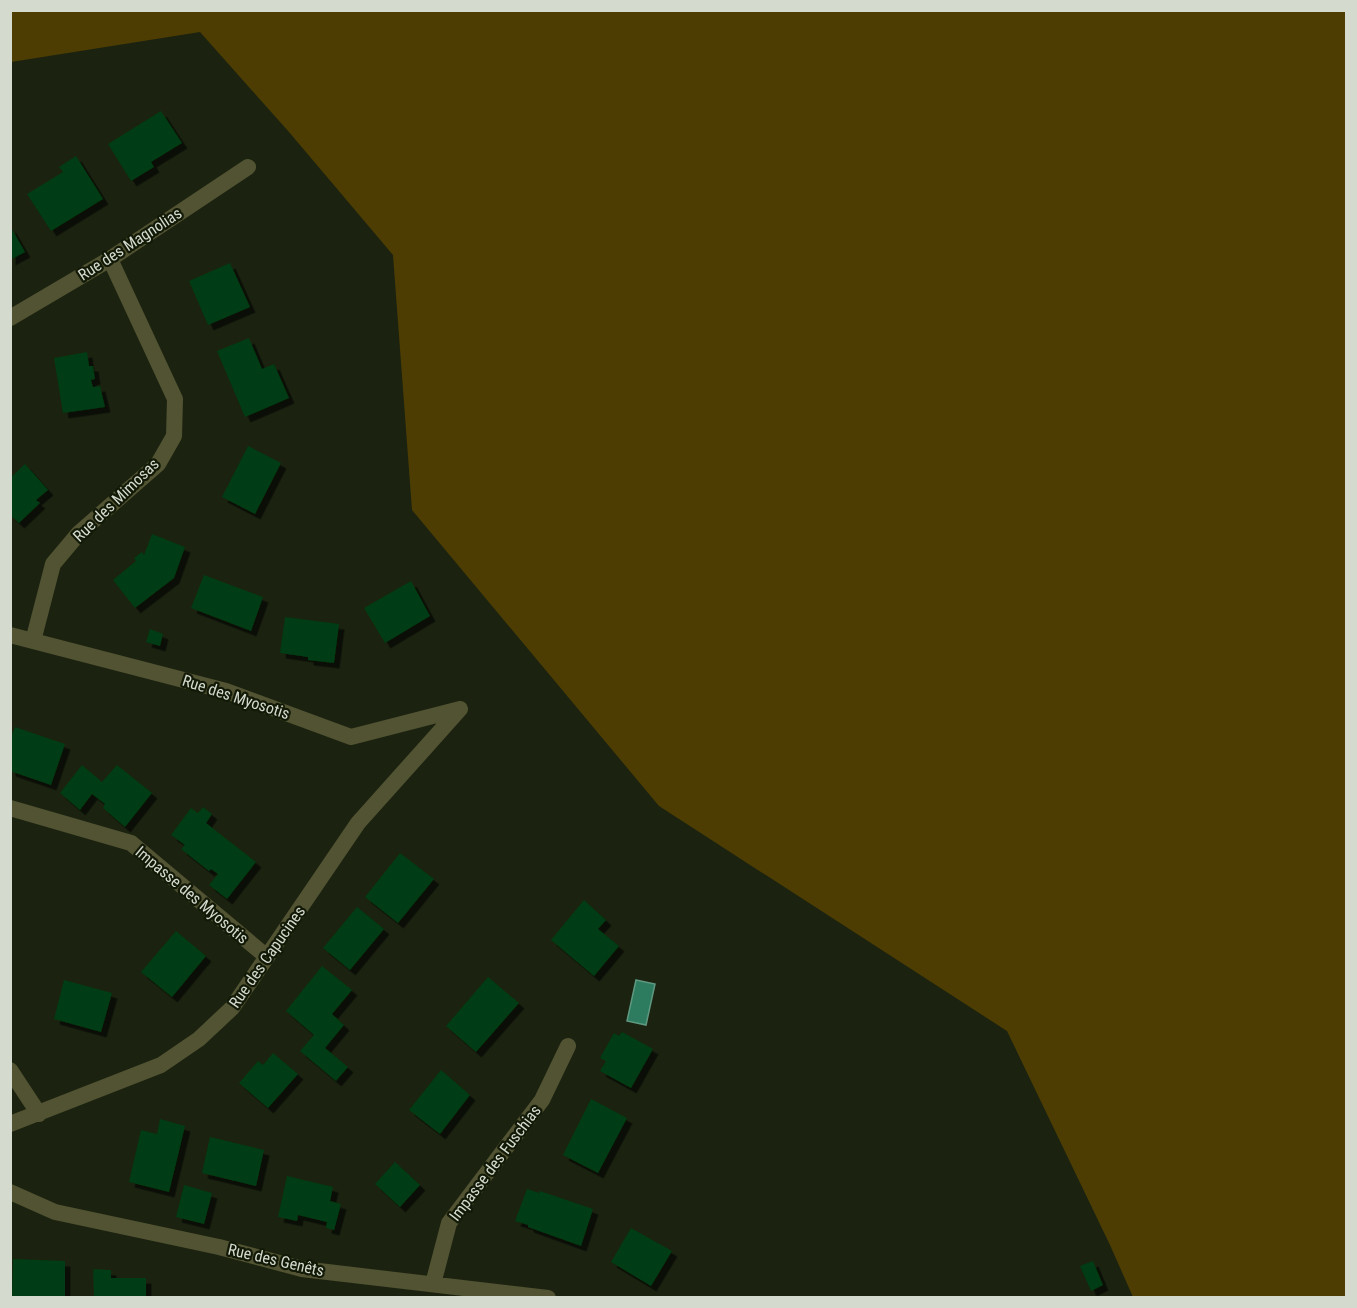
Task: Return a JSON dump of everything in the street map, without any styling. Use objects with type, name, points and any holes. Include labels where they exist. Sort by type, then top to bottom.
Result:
[{"type":"street","name":"Rue des Magnolias","points":[[10,318],[110,259],[248,167]]},
{"type":"street","name":"Rue des Mimosas","points":[[33,641],[53,564],[79,533],[158,464],[174,436],[175,399],[110,259]]},
{"type":"street","name":"Rue des Myosotis","points":[[10,635],[226,691],[351,736],[460,709]]},
{"type":"street","name":"Rue des Capucines","points":[[10,1124],[161,1065],[199,1039],[232,1008],[358,823],[460,709]]},
{"type":"street","name":"Impasse des Myosotis","points":[[10,808],[131,843],[267,957]]},
{"type":"street","name":"Impasse des Fuschias","points":[[433,1284],[449,1223],[542,1100],[568,1046]]},
{"type":"street","points":[[10,1070],[39,1114]]},
{"type":"street","name":"Rue des Genêts","points":[[10,1192],[55,1212],[219,1247],[302,1269],[548,1298]]},
{"type":"shaded area","points":[[11,10],[1346,11],[1346,1297],[1133,1297],[1007,1031],[659,806],[412,510],[393,255],[289,132],[200,32],[11,62]]},
{"type":"shaded area","points":[[636,980],[655,984],[646,1025],[627,1021]]},
{"type":"building","points":[[161,111],[182,143],[151,162],[154,167],[131,181],[108,144]]},
{"type":"building","points":[[76,156],[103,199],[51,231],[27,194],[63,172],[59,167]]},
{"type":"building","points":[[10,226],[25,252],[10,260]]},
{"type":"building","points":[[230,263],[250,307],[208,325],[189,281]]},
{"type":"building","points":[[249,338],[262,369],[274,364],[289,398],[245,417],[217,351]]},
{"type":"building","points":[[87,352],[89,366],[93,366],[95,379],[91,380],[93,387],[100,386],[105,407],[63,413],[54,358]]},
{"type":"building","points":[[248,446],[281,463],[255,514],[222,497]]},
{"type":"building","points":[[25,464],[48,490],[36,500],[40,503],[19,523],[10,515],[10,478]]},
{"type":"building","points":[[152,534],[185,547],[174,578],[135,608],[113,580],[136,561],[134,558],[142,552],[144,555]]},
{"type":"building","points":[[204,575],[263,597],[251,631],[191,608]]},
{"type":"building","points":[[411,581],[430,616],[385,643],[364,608]]},
{"type":"building","points":[[285,617],[339,624],[334,663],[280,653]]},
{"type":"building","points":[[150,629],[163,634],[160,646],[146,642]]},
{"type":"building","points":[[15,727],[65,744],[51,785],[10,771],[10,739]]},
{"type":"building","points":[[82,765],[102,782],[117,765],[152,793],[125,827],[103,808],[105,804],[92,794],[80,810],[60,793]]},
{"type":"building","points":[[203,807],[212,814],[206,823],[256,862],[227,899],[209,885],[218,874],[211,869],[209,871],[181,849],[185,845],[171,835],[191,808],[198,813]]},
{"type":"building","points":[[400,853],[434,879],[398,923],[365,897]]},
{"type":"building","points":[[584,900],[606,920],[598,929],[619,946],[594,976],[551,940]]},
{"type":"building","points":[[357,907],[384,929],[350,970],[323,948]]},
{"type":"building","points":[[176,931],[206,956],[172,997],[141,972]]},
{"type":"building","points":[[322,966],[352,990],[332,1014],[344,1025],[325,1048],[348,1067],[336,1081],[300,1051],[314,1035],[286,1011]]},
{"type":"building","points":[[488,977],[519,1003],[476,1052],[446,1026]]},
{"type":"building","points":[[64,980],[112,993],[101,1032],[54,1019]]},
{"type":"building","points":[[622,1032],[653,1049],[631,1088],[600,1071],[606,1061],[600,1058],[614,1033],[619,1036]]},
{"type":"building","points":[[273,1053],[298,1074],[268,1108],[239,1083],[258,1061],[263,1065]]},
{"type":"building","points":[[441,1070],[470,1095],[440,1134],[409,1110]]},
{"type":"building","points":[[591,1099],[627,1118],[598,1173],[563,1155]]},
{"type":"building","points":[[160,1119],[185,1126],[169,1192],[129,1182],[141,1130],[157,1134]]},
{"type":"building","points":[[210,1137],[264,1150],[256,1186],[202,1173]]},
{"type":"building","points":[[395,1162],[420,1185],[400,1207],[375,1184]]},
{"type":"building","points":[[287,1176],[333,1187],[330,1201],[341,1204],[334,1230],[326,1228],[327,1222],[298,1215],[297,1221],[278,1217]]},
{"type":"building","points":[[184,1185],[212,1193],[204,1224],[176,1217]]},
{"type":"building","points":[[527,1189],[539,1193],[540,1191],[593,1209],[581,1246],[515,1221]]},
{"type":"building","points":[[631,1228],[672,1251],[651,1286],[611,1262]]},
{"type":"building","points":[[13,1259],[65,1261],[65,1298],[12,1297]]},
{"type":"building","points":[[1093,1261],[1103,1285],[1091,1291],[1080,1266]]},
{"type":"building","points":[[93,1269],[111,1270],[111,1278],[146,1278],[146,1298],[94,1298]]}]
